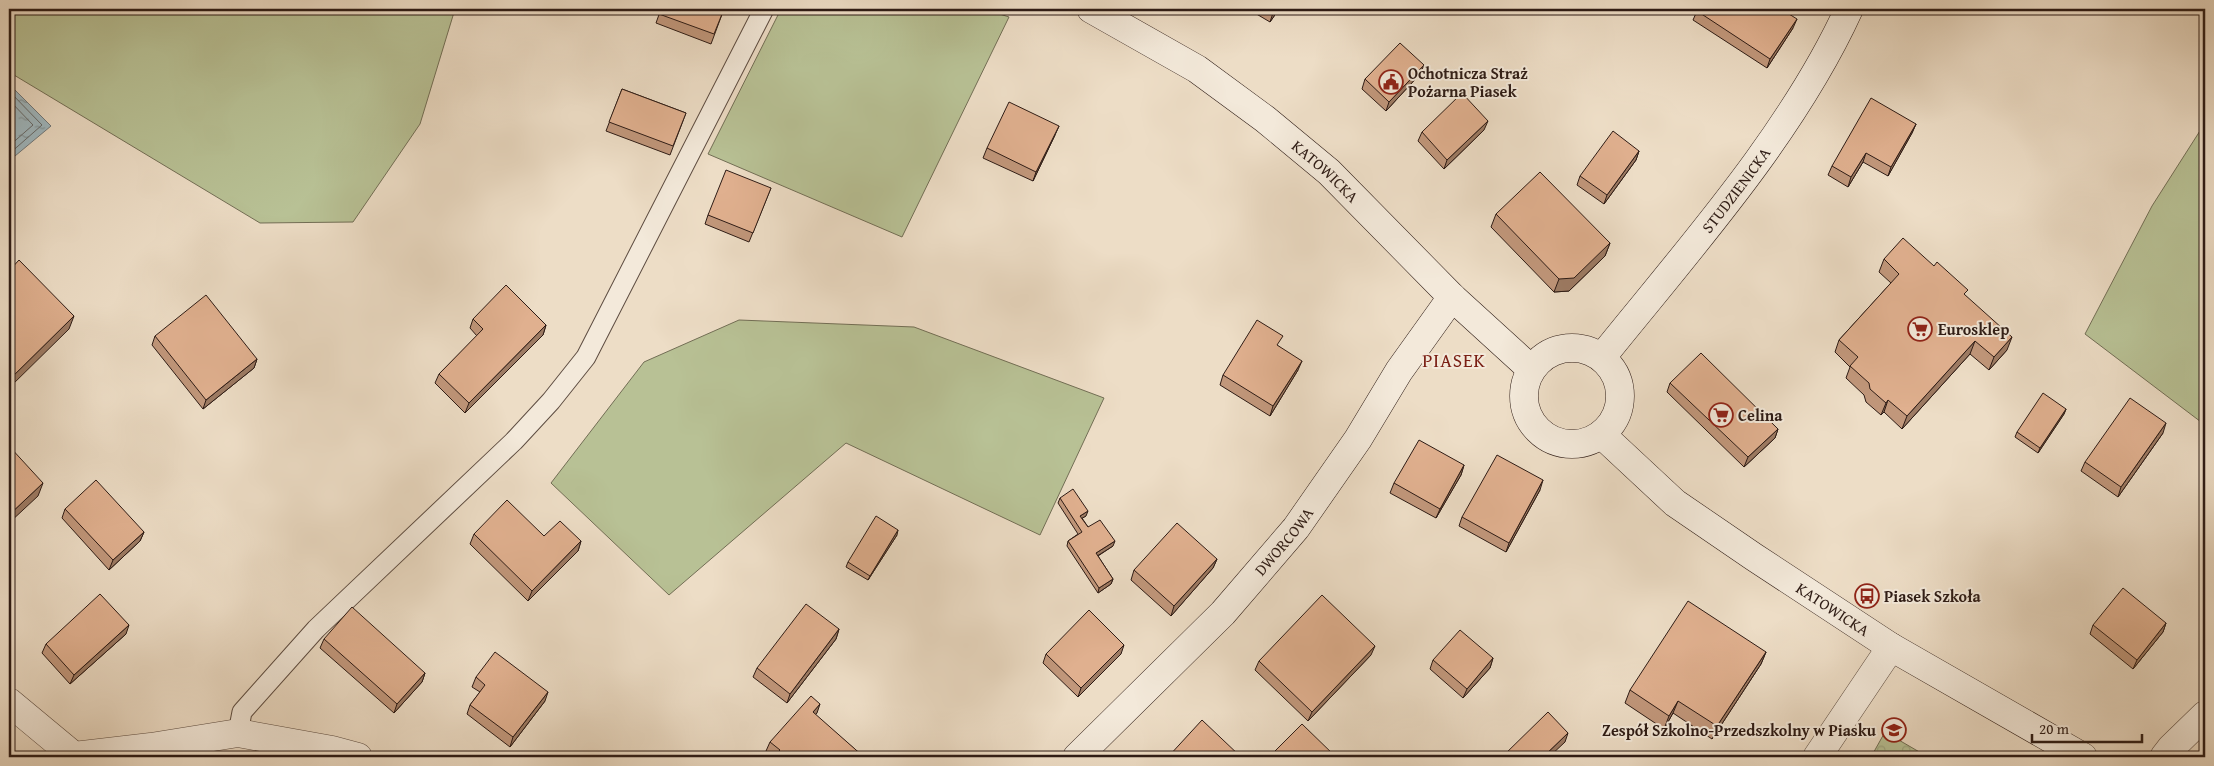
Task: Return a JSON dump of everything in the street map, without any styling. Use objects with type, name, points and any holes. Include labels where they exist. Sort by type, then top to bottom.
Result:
[{"type":"street","name":"KATOWICKA","points":[[1091,9],[1198,69],[1266,119],[1328,172],[1452,297],[1532,369]]},
{"type":"street","name":"STUDZIENICKA","points":[[1602,357],[1768,146],[1832,45],[1849,9]]},
{"type":"street","name":"DWORCOWA","points":[[1078,757],[1223,613],[1296,528],[1358,439],[1399,371],[1452,297]]},
{"type":"street","points":[[1568,348],[1584,350],[1602,357],[1616,378],[1620,398],[1614,418],[1602,435],[1586,442],[1569,443],[1550,439],[1528,417],[1524,404],[1524,386],[1532,369],[1546,355],[1568,348]]},
{"type":"street","name":"KATOWICKA","points":[[1602,435],[1675,502],[1891,647],[2083,757]]},
{"type":"street","points":[[1817,757],[1891,647]]},
{"type":"street","points":[[9,702],[74,757],[238,733],[332,750],[358,757]]},
{"type":"street","points":[[2164,757],[2205,715]]},
{"type":"lane","points":[[238,733],[242,712],[316,629],[514,442],[551,401],[586,357],[764,9]]},
{"type":"green space","points":[[9,9],[455,9],[420,124],[353,222],[260,223],[9,72]]},
{"type":"green space","points":[[781,9],[984,9],[1009,17],[902,237],[708,154]]},
{"type":"green space","points":[[2205,123],[2205,425],[2085,334],[2152,206]]},
{"type":"green space","points":[[739,320],[914,327],[1104,398],[1040,535],[846,443],[669,595],[551,483],[644,362]]},
{"type":"green space","points":[[1885,732],[1928,757],[1871,757]]},
{"type":"water","points":[[9,84],[51,126],[9,161]]},
{"type":"building","points":[[661,9],[724,9],[714,34],[659,14]]},
{"type":"building","points":[[1266,9],[1276,9],[1273,13]]},
{"type":"building","points":[[1698,9],[1781,9],[1797,19],[1770,59],[1697,11]]},
{"type":"building","name":"Ochotnicza Straż Pożarna Piasek","points":[[1400,43],[1424,65],[1389,102],[1365,79]]},
{"type":"building","points":[[622,89],[686,113],[673,146],[609,122]]},
{"type":"building","points":[[1462,93],[1488,121],[1447,160],[1422,132]]},
{"type":"building","points":[[1871,98],[1916,124],[1891,167],[1866,153],[1851,177],[1832,166]]},
{"type":"building","points":[[1009,102],[1059,126],[1036,172],[987,148]]},
{"type":"building","points":[[1613,131],[1639,151],[1607,195],[1580,176]]},
{"type":"building","points":[[726,170],[771,188],[753,233],[708,215]]},
{"type":"building","points":[[1540,172],[1610,243],[1574,278],[1559,279],[1496,214]]},
{"type":"building","name":"Eurosklep","points":[[1903,238],[1934,266],[1937,262],[1968,290],[1964,294],[2012,337],[1994,357],[1975,341],[1907,416],[1888,400],[1886,403],[1870,389],[1869,383],[1850,366],[1858,357],[1839,340],[1899,274],[1884,259]]},
{"type":"building","points":[[19,260],[74,316],[9,380],[9,271]]},
{"type":"building","points":[[506,285],[546,325],[469,403],[439,374],[483,329],[473,319]]},
{"type":"building","points":[[206,295],[257,359],[206,400],[155,336]]},
{"type":"building","points":[[1257,320],[1283,336],[1277,345],[1302,361],[1273,406],[1223,375]]},
{"type":"building","name":"Celina","points":[[1701,353],[1778,429],[1748,457],[1670,383]]},
{"type":"building","points":[[2043,393],[2066,409],[2040,448],[2017,432]]},
{"type":"building","points":[[2130,398],[2166,423],[2121,487],[2085,462]]},
{"type":"building","points":[[1419,440],[1464,465],[1440,509],[1394,483]]},
{"type":"building","points":[[9,446],[43,483],[9,515]]},
{"type":"building","points":[[1497,455],[1543,480],[1509,543],[1462,517]]},
{"type":"building","points":[[96,480],[144,532],[113,560],[65,509]]},
{"type":"building","points":[[1073,489],[1088,511],[1080,516],[1088,527],[1100,520],[1115,541],[1096,553],[1113,579],[1099,588],[1068,541],[1082,532],[1060,498]]},
{"type":"building","points":[[507,500],[544,536],[560,521],[581,541],[532,591],[474,534]]},
{"type":"building","points":[[876,516],[898,530],[870,576],[848,562]]},
{"type":"building","points":[[1177,523],[1217,559],[1174,606],[1134,570]]},
{"type":"building","points":[[2123,588],[2166,623],[2137,660],[2093,625]]},
{"type":"building","points":[[100,594],[129,625],[74,675],[46,644]]},
{"type":"building","points":[[1322,595],[1375,646],[1312,712],[1259,661]]},
{"type":"building","points":[[1688,601],[1766,652],[1717,726],[1678,701],[1669,716],[1630,690]]},
{"type":"building","points":[[806,604],[839,629],[790,694],[757,668]]},
{"type":"building","points":[[352,607],[425,673],[397,704],[324,639]]},
{"type":"building","points":[[1089,610],[1124,645],[1081,688],[1046,654]]},
{"type":"building","points":[[1460,630],[1493,658],[1467,689],[1433,660]]},
{"type":"building","points":[[495,652],[548,692],[513,737],[470,705],[485,685],[476,677]]},
{"type":"building","points":[[811,696],[820,704],[813,712],[864,757],[782,757],[777,753],[780,750],[770,742]]},
{"type":"building","points":[[1548,712],[1568,733],[1543,757],[1502,757]]},
{"type":"building","points":[[1202,720],[1241,757],[1168,757]]},
{"type":"building","points":[[1302,724],[1336,757],[1275,757],[1272,754]]},
{"type":"place","name":"Ochotnicza Straż Pożarna Piasek","points":[[1391,82]]},
{"type":"place","name":"Eurosklep","points":[[1920,329]]},
{"type":"place","name":"Celina","points":[[1721,415]]},
{"type":"place","name":"Piasek Szkoła","points":[[1867,596]]},
{"type":"place","name":"Zespół Szkolno-Przedszkolny w Piasku","points":[[1894,730]]},
{"type":"district","name":"PIASEK","points":[[1454,360]]}]
